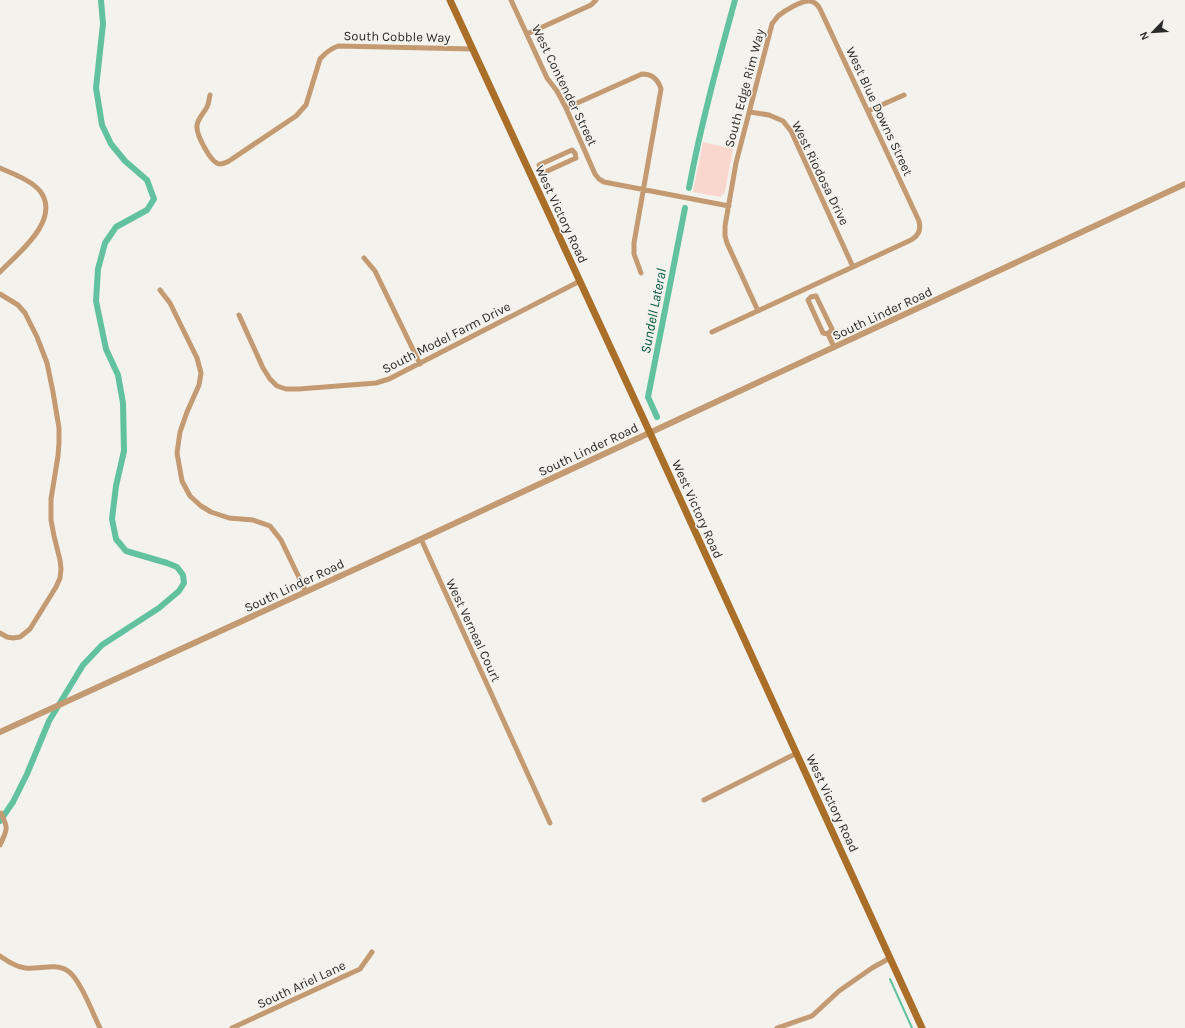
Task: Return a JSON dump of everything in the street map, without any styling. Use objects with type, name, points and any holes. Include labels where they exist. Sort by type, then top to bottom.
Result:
[{"type":"main road","name":"West Victory Road","points":[[450,0],[922,1028]]},
{"type":"street","name":"West Contender Street","points":[[511,0],[547,78],[557,91],[566,108],[595,174],[604,182],[643,190]]},
{"type":"street","points":[[527,34],[591,5],[596,0]]},
{"type":"street","name":"South Edge Rim Way","points":[[758,311],[726,243],[725,226],[736,164],[772,24],[784,11],[805,1],[813,2]]},
{"type":"street","name":"West Blue Downs Street","points":[[813,2],[820,9],[920,227],[916,237],[911,240],[853,267]]},
{"type":"street","name":"South Cobble Way","points":[[210,95],[208,105],[199,118],[196,126],[209,155],[214,162],[220,164],[229,161],[296,116],[301,111],[306,105],[320,58],[331,48],[338,46],[473,49]]},
{"type":"street","points":[[566,108],[642,74],[651,75],[656,78],[659,83],[661,89],[634,244],[634,254],[641,273]]},
{"type":"street","points":[[868,111],[904,95]]},
{"type":"street","name":"West Riodosa Drive","points":[[750,112],[769,115],[783,121],[790,131],[853,267]]},
{"type":"street","points":[[575,153],[584,149]]},
{"type":"street","points":[[540,169],[539,165],[572,150],[575,153]]},
{"type":"street","points":[[540,169],[543,173],[550,170],[576,158],[575,153]]},
{"type":"street","points":[[0,168],[29,182],[40,191],[45,202],[46,217],[36,234],[18,256],[0,272]]},
{"type":"street","points":[[530,174],[540,169]]},
{"type":"street","name":"South Linder Road","points":[[0,732],[421,539],[1185,184]]},
{"type":"street","points":[[643,190],[729,206]]},
{"type":"street","points":[[364,258],[375,271],[420,364]]},
{"type":"street","points":[[712,332],[853,267]]},
{"type":"street","name":"South Model Farm Drive","points":[[239,315],[263,368],[270,379],[277,386],[286,389],[299,389],[376,383],[389,379],[420,364],[580,281]]},
{"type":"street","points":[[807,288],[811,296]]},
{"type":"street","points":[[160,290],[170,303],[194,351],[199,362],[201,373],[199,385],[180,432],[177,453],[182,481],[190,496],[210,512],[229,518],[253,520],[270,526],[281,540],[306,592]]},
{"type":"street","points":[[0,294],[18,305],[25,313],[37,337],[47,363],[59,428],[58,456],[51,499],[51,520],[61,569],[60,578],[56,587],[30,629],[20,637],[7,637],[0,634]]},
{"type":"street","points":[[811,296],[808,300],[822,333],[828,334]]},
{"type":"street","points":[[811,296],[816,296],[832,329],[828,334]]},
{"type":"street","points":[[828,334],[834,347]]},
{"type":"street","name":"West Verneal Court","points":[[421,539],[550,823]]},
{"type":"street","points":[[704,800],[797,753]]},
{"type":"street","points":[[0,812],[7,829],[0,845]]},
{"type":"street","name":"South Ariel Lane","points":[[232,1028],[360,969],[372,952]]},
{"type":"street","points":[[0,956],[23,968],[33,969],[52,966],[69,972],[87,999],[100,1028]]},
{"type":"street","points":[[776,1028],[812,1016],[838,990],[890,958]]},
{"type":"shaded area","points":[[703,142],[733,149],[724,195],[722,194],[721,197],[693,192]]},
{"type":"waterway","points":[[0,821],[13,802],[27,774],[49,721],[83,665],[102,645],[159,608],[179,591],[184,583],[183,575],[177,567],[126,551],[116,539],[112,519],[116,486],[124,451],[123,403],[118,375],[106,349],[96,301],[98,269],[105,243],[116,227],[147,210],[154,199],[147,180],[125,161],[111,144],[102,125],[96,88],[103,24],[101,0]]},
{"type":"waterway","name":"Sundell Lateral","points":[[689,188],[704,117],[735,0]]},
{"type":"waterway","name":"Sundell Lateral","points":[[657,417],[648,397],[685,208]]},
{"type":"waterway","points":[[890,979],[912,1028]]}]
